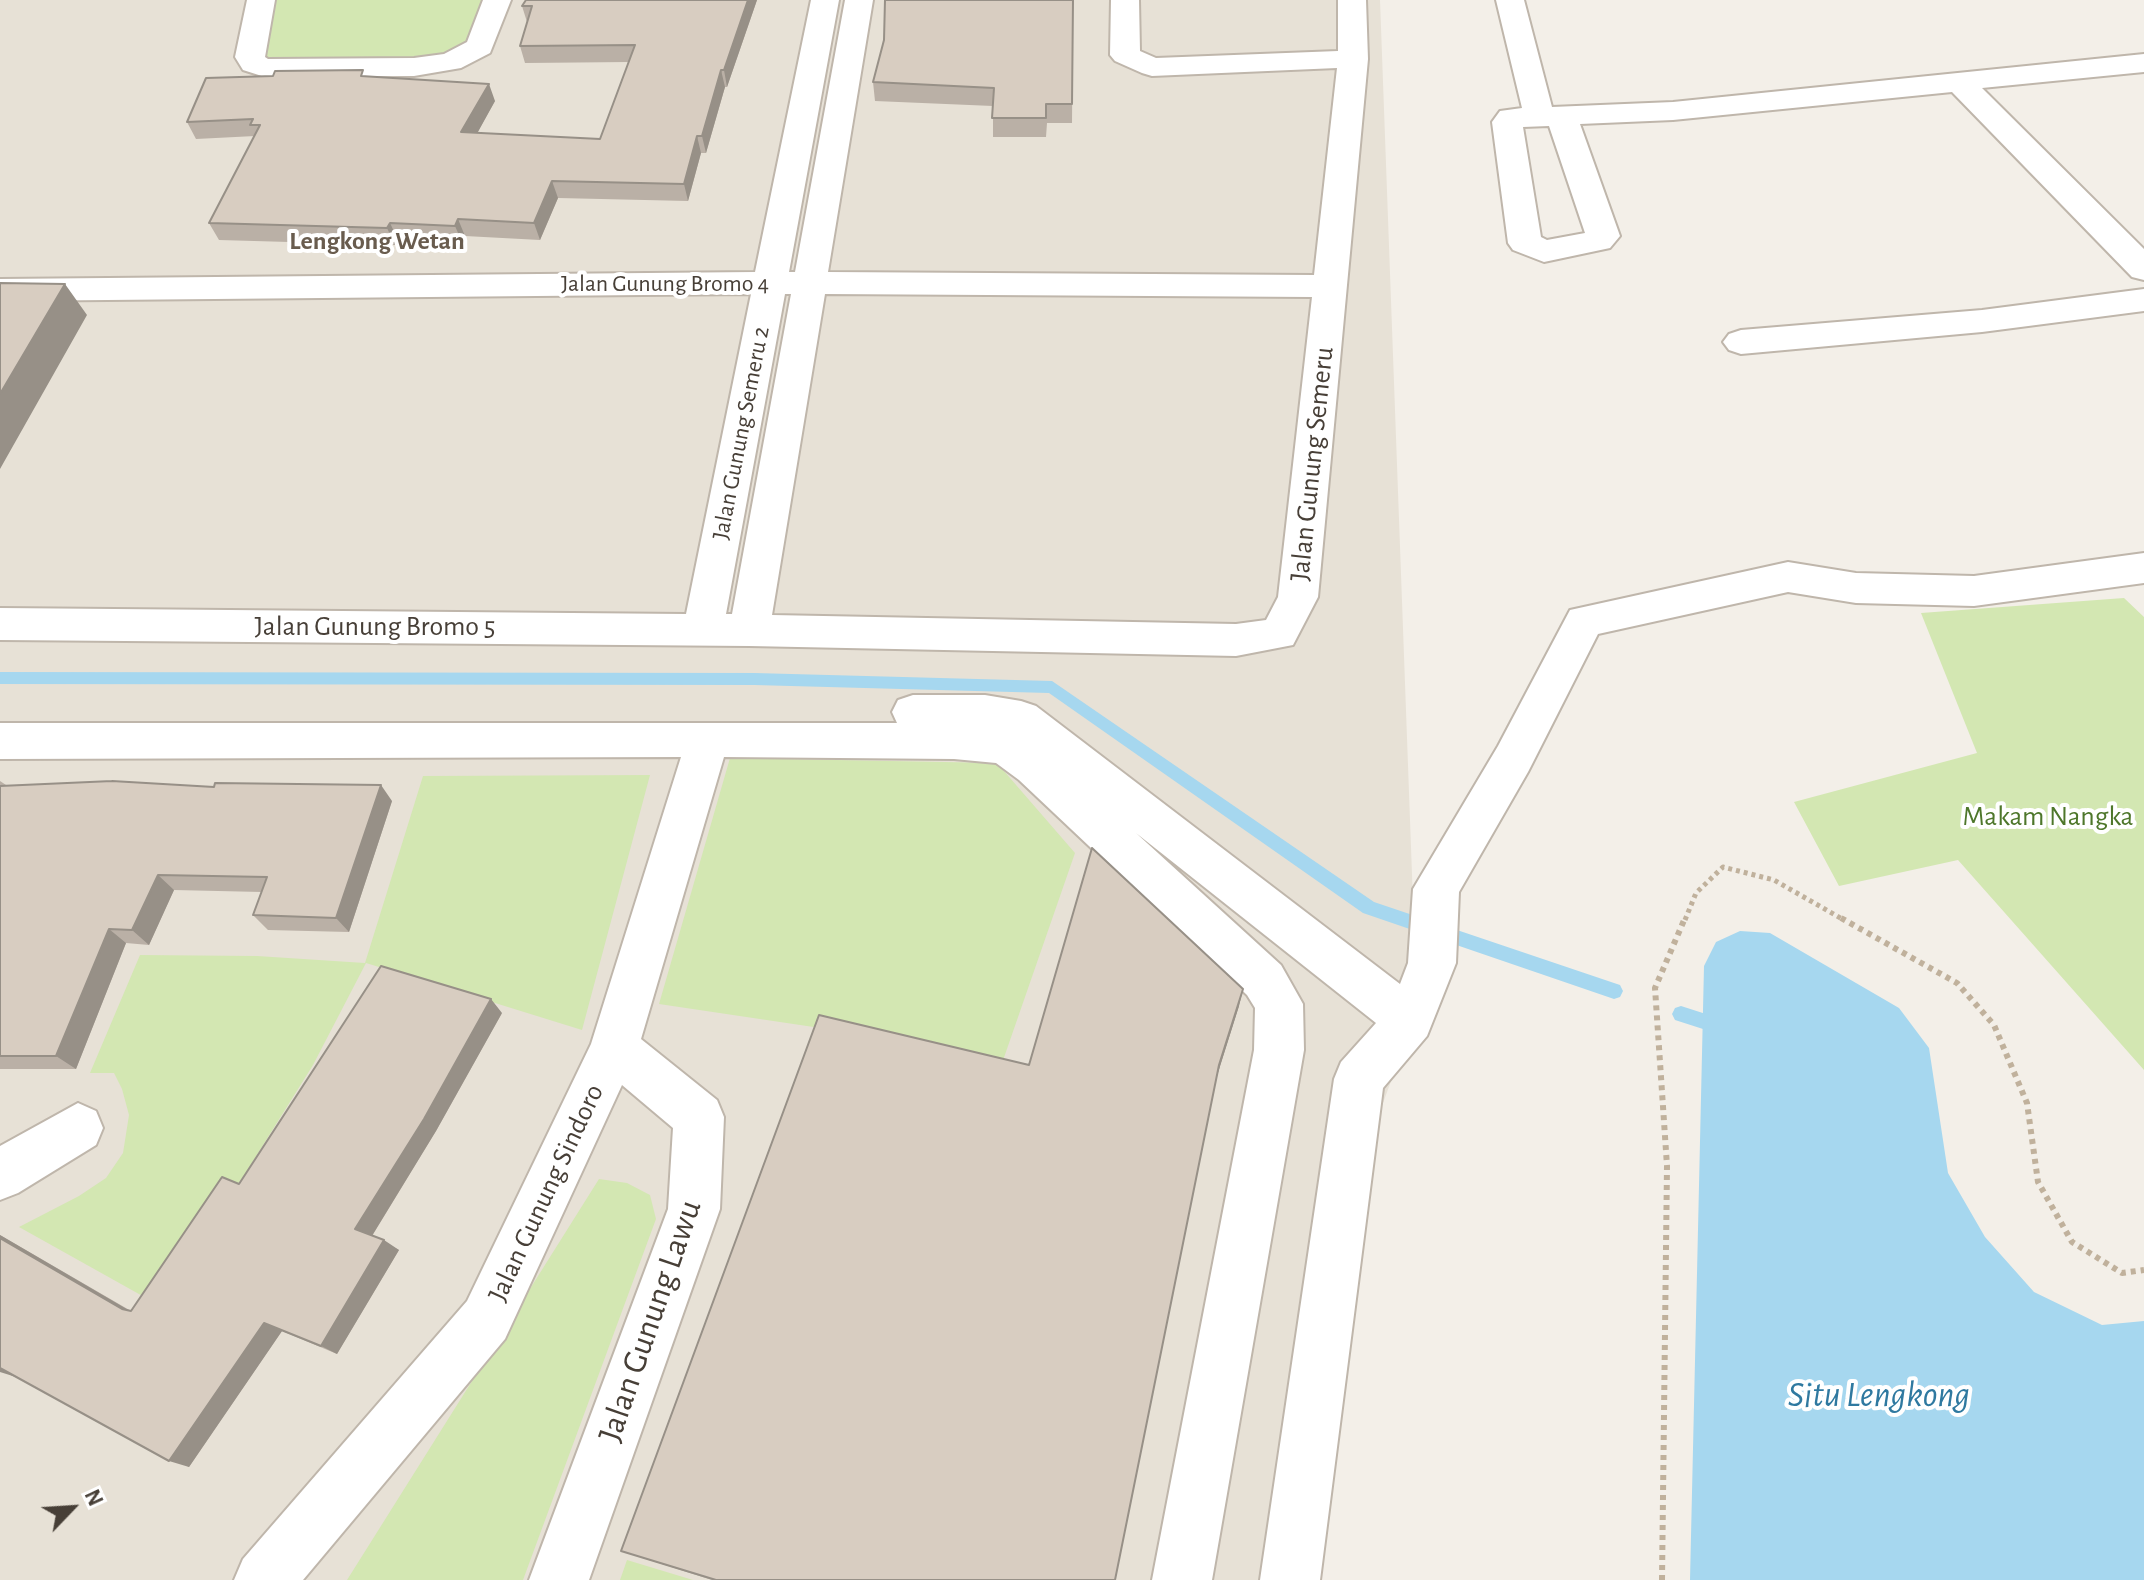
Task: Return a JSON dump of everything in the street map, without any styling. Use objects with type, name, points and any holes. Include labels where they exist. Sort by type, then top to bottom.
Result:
[{"type":"street","points":[[261,0],[250,57],[253,64],[265,68],[414,67],[451,62],[480,47],[497,0]]},
{"type":"street","name":"Jalan Gunung Semeru 2","points":[[703,630],[825,0]]},
{"type":"street","name":"Jalan Gunung Semeru 2","points":[[749,630],[859,0]]},
{"type":"street","points":[[1125,0],[1125,55],[1152,67],[1353,59]]},
{"type":"street","name":"Jalan Gunung Semeru","points":[[749,630],[1236,640],[1279,634],[1298,597],[1353,59],[1352,0]]},
{"type":"street","points":[[1510,0],[1551,118],[1673,111],[2144,63]]},
{"type":"street","points":[[1959,82],[2144,269]]},
{"type":"street","name":"Jalan Gunung Bromo 4","points":[[0,290],[810,283],[1330,286]]},
{"type":"street","points":[[1741,342],[1982,321],[2144,300]]},
{"type":"street","points":[[1290,1580],[1359,1079],[1410,1020],[1432,963],[1436,889],[1513,759],[1584,621],[1788,577],[1856,588],[1974,591],[2144,568]]},
{"type":"street","name":"Jalan Gunung Bromo 5","points":[[0,624],[749,630]]},
{"type":"street","points":[[0,716],[985,712],[1021,718],[1410,1020]]},
{"type":"street","points":[[0,741],[708,739],[954,741],[1005,746],[1034,767],[1264,980],[1279,1004],[1279,1050],[1182,1580]]},
{"type":"street","name":"Jalan Gunung Sindoro","points":[[264,1580],[486,1320],[614,1048],[708,739]]},
{"type":"street","name":"Jalan Gunung Lawu","points":[[559,1580],[694,1209],[699,1117],[614,1048]]},
{"type":"street","points":[[0,1175],[78,1128]]},
{"type":"path","points":[[1662,1580],[1667,1166],[1655,988],[1696,893],[1723,867],[1774,880],[1957,983],[1994,1025],[2027,1103],[2038,1182],[2072,1242],[2122,1273],[2144,1270]]},
{"type":"shaded area","points":[[0,0],[1380,0],[1417,1011],[1336,1230],[1277,1580],[0,1580]]},
{"type":"green space","points":[[263,0],[497,0],[480,47],[451,62],[253,64]]},
{"type":"green space","name":"Makam Nangka","points":[[2124,598],[2144,617],[2144,1070],[1958,860],[1839,886],[1794,802],[1977,753],[1921,613]]},
{"type":"green space","points":[[730,758],[997,763],[1075,853],[1000,1069],[827,1029],[659,1004]]},
{"type":"green space","points":[[650,775],[582,1030],[366,963],[313,1065],[245,1174],[155,1303],[19,1227],[79,1196],[106,1178],[123,1153],[129,1115],[122,1089],[114,1073],[90,1073],[140,955],[257,956],[365,963],[423,776]]},
{"type":"green space","points":[[599,1179],[627,1183],[650,1195],[656,1219],[523,1580],[347,1580]]},
{"type":"green space","points":[[627,1560],[693,1580],[620,1580]]},
{"type":"water","name":"Situ Lengkong","points":[[1740,931],[1770,933],[1899,1008],[1929,1048],[1948,1173],[1985,1237],[2034,1292],[2102,1325],[2144,1321],[2144,1580],[1690,1580],[1704,966],[1716,942]]},
{"type":"building","points":[[526,0],[748,0],[724,70],[721,70],[702,136],[697,136],[684,184],[552,181],[534,223],[458,219],[455,226],[390,223],[387,228],[209,223],[260,125],[250,125],[253,119],[187,122],[206,78],[273,76],[275,71],[363,70],[361,76],[489,84],[461,132],[600,139],[635,45],[520,46],[532,6],[522,6]]},
{"type":"building","points":[[885,0],[1073,0],[1072,104],[1046,104],[1046,118],[992,118],[994,88],[873,82],[884,40]]},
{"type":"building","points":[[0,283],[65,284],[0,394]]},
{"type":"building","points":[[112,781],[214,787],[215,783],[381,785],[336,918],[253,915],[267,877],[158,875],[132,930],[109,929],[56,1056],[0,1056],[0,786]]},
{"type":"building","points":[[1092,848],[1243,989],[1219,1065],[1115,1580],[716,1580],[621,1551],[819,1015],[1029,1065]]},
{"type":"building","points":[[381,966],[491,999],[424,1119],[355,1229],[384,1240],[321,1346],[264,1323],[169,1461],[0,1368],[0,1238],[122,1309],[131,1311],[222,1177],[239,1184]]},
{"type":"waterway","points":[[0,678],[754,679],[1052,687],[1369,908],[1614,991]]},
{"type":"waterway","points":[[1681,1014],[1703,1021]]},
{"type":"district","name":"Lengkong Wetan","points":[[377,241]]}]
